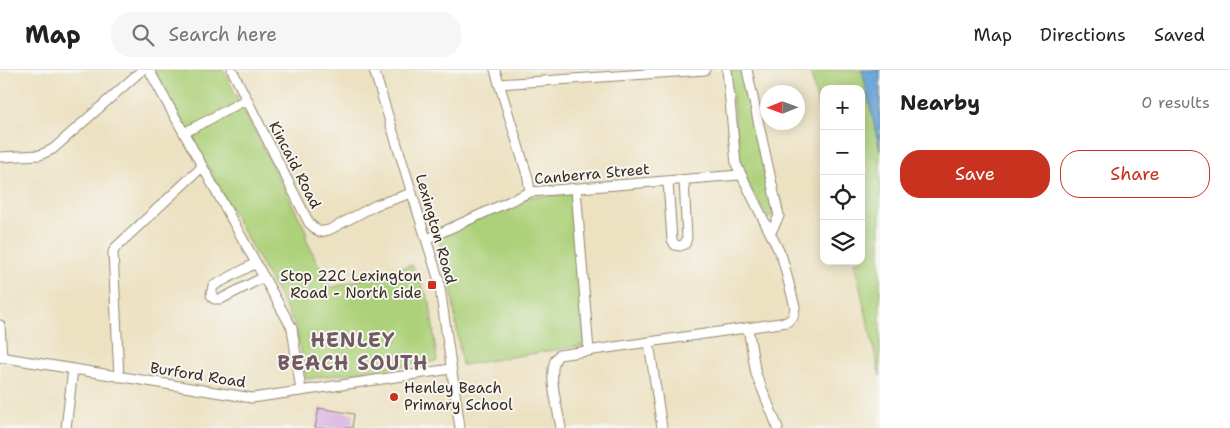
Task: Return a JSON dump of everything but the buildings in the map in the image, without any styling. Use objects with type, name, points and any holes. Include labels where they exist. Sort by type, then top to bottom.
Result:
[{"type":"street","points":[[0,157],[40,155],[53,149],[142,70]]},
{"type":"street","points":[[149,70],[292,328],[301,391]]},
{"type":"street","name":"Kincaid Road","points":[[232,70],[309,223],[319,232],[329,230],[376,205],[412,193]]},
{"type":"street","name":"Lexington Road","points":[[374,70],[439,281],[460,428]]},
{"type":"street","points":[[495,70],[528,178],[530,192]]},
{"type":"street","points":[[499,84],[705,70]]},
{"type":"street","points":[[561,428],[552,369],[554,359],[560,355],[787,322],[794,317],[796,307],[782,257],[771,232],[739,175],[736,164],[727,70]]},
{"type":"street","points":[[747,70],[779,216],[771,232]]},
{"type":"street","points":[[184,133],[247,99]]},
{"type":"street","points":[[119,377],[113,252],[116,247],[202,167]]},
{"type":"street","name":"Canberra Street","points":[[427,239],[530,192],[739,175]]},
{"type":"street","points":[[668,182],[672,240],[675,245],[680,246],[685,244],[687,238],[684,180]]},
{"type":"street","points":[[576,189],[589,351]]},
{"type":"street","points":[[256,263],[213,286],[211,295],[214,299],[222,299],[264,277]]},
{"type":"street","points":[[0,325],[1,358]]},
{"type":"street","points":[[748,328],[756,374],[778,428]]},
{"type":"street","points":[[649,343],[662,428]]},
{"type":"street","name":"Burford Road","points":[[1,358],[241,397],[301,391],[452,369]]},
{"type":"street","points":[[66,428],[74,369]]},
{"type":"green space","points":[[154,70],[223,70],[306,231],[306,239],[330,288],[412,265],[430,303],[437,361],[306,379],[295,325]]},
{"type":"green space","points":[[729,70],[742,70],[773,211],[772,217],[768,218],[741,171]]},
{"type":"green space","points":[[810,70],[880,70],[880,376],[855,265],[865,265],[865,85],[820,85],[820,114]]},
{"type":"green space","points":[[572,194],[585,345],[462,365],[450,280],[438,237],[525,197]]},
{"type":"water","points":[[862,70],[880,70],[880,151]]},
{"type":"place","name":"Stop 22C Lexington Road - North side","points":[[432,285]]},
{"type":"place","name":"Henley Beach Primary School","points":[[394,397]]},
{"type":"district","name":"HENLEY BEACH SOUTH","points":[[353,352]]}]
